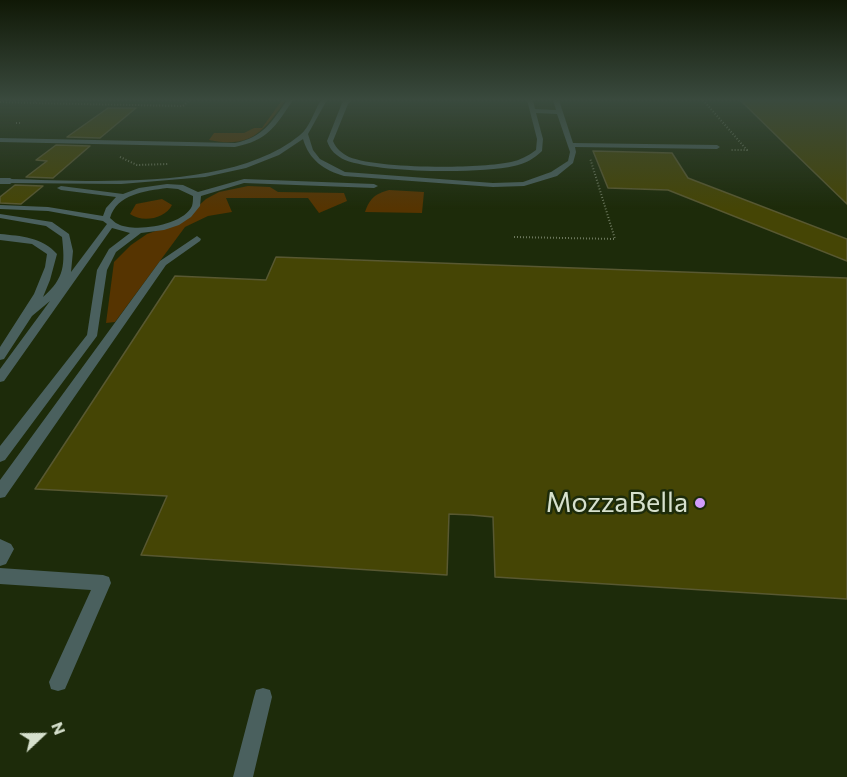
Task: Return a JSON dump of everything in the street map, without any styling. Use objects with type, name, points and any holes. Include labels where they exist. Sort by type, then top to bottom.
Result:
[{"type":"lane","points":[[0,140],[235,145],[264,136]]},
{"type":"lane","points":[[0,378],[108,222],[107,211],[113,203],[137,191],[231,170],[277,154],[302,136]]},
{"type":"lane","points":[[305,136],[308,150],[313,157],[325,167],[344,174],[493,185]]},
{"type":"lane","points":[[331,136],[331,145],[349,159],[381,165],[485,168],[526,160],[539,151],[538,136]]},
{"type":"lane","points":[[167,186],[180,187],[197,195],[244,181],[450,189],[524,184],[554,174],[571,162],[573,152],[568,136]]},
{"type":"lane","points":[[571,145],[721,149]]},
{"type":"lane","points":[[5,181],[122,181],[231,170]]},
{"type":"lane","points":[[5,181],[124,196]]},
{"type":"lane","points":[[0,207],[48,209],[108,222],[119,229],[139,230],[162,227],[188,216],[198,201],[197,195]]},
{"type":"lane","points":[[0,216],[49,224],[66,236],[70,260],[63,285],[27,316]]},
{"type":"lane","points":[[0,456],[92,336],[102,270],[112,251],[139,230]]},
{"type":"lane","points":[[0,237],[28,239],[44,245],[52,255],[51,265],[27,316],[0,356]]},
{"type":"lane","points":[[0,492],[163,263],[174,253],[197,239]]},
{"type":"lane","points":[[0,547],[6,549],[0,558]]},
{"type":"lane","points":[[0,576],[103,583],[58,682]]},
{"type":"lane","points":[[243,777],[263,697]]},
{"type":"path","points":[[721,149],[747,150],[735,136]]},
{"type":"path","points":[[514,237],[615,239],[598,192],[588,149]]},
{"type":"shaded area","points":[[212,136],[252,136],[236,142],[209,140]]},
{"type":"shaded area","points":[[248,186],[270,187],[278,192],[344,193],[347,201],[319,213],[308,198],[226,198],[232,212],[208,216],[185,227],[115,322],[106,323],[114,262],[131,245],[147,234],[179,223],[206,199],[219,192]]},
{"type":"shaded area","points":[[389,190],[424,192],[422,213],[365,212],[374,197]]},
{"type":"shaded area","points":[[162,199],[172,205],[164,214],[147,219],[130,214],[136,204]]},
{"type":"building","points":[[68,136],[102,136],[100,138]]},
{"type":"building","points":[[777,136],[847,136],[847,204]]},
{"type":"building","points":[[56,145],[90,146],[53,178],[26,177],[47,161],[36,160]]},
{"type":"building","points":[[593,151],[672,153],[688,178],[847,239],[847,261],[668,190],[608,188]]},
{"type":"building","points":[[15,185],[43,186],[21,204],[0,203],[0,197]]},
{"type":"building","points":[[276,257],[847,278],[847,599],[495,577],[493,517],[471,515],[449,514],[447,575],[141,555],[167,496],[35,489],[175,276],[266,280]]},
{"type":"place","name":"MozzaBella","points":[[700,503]]}]
